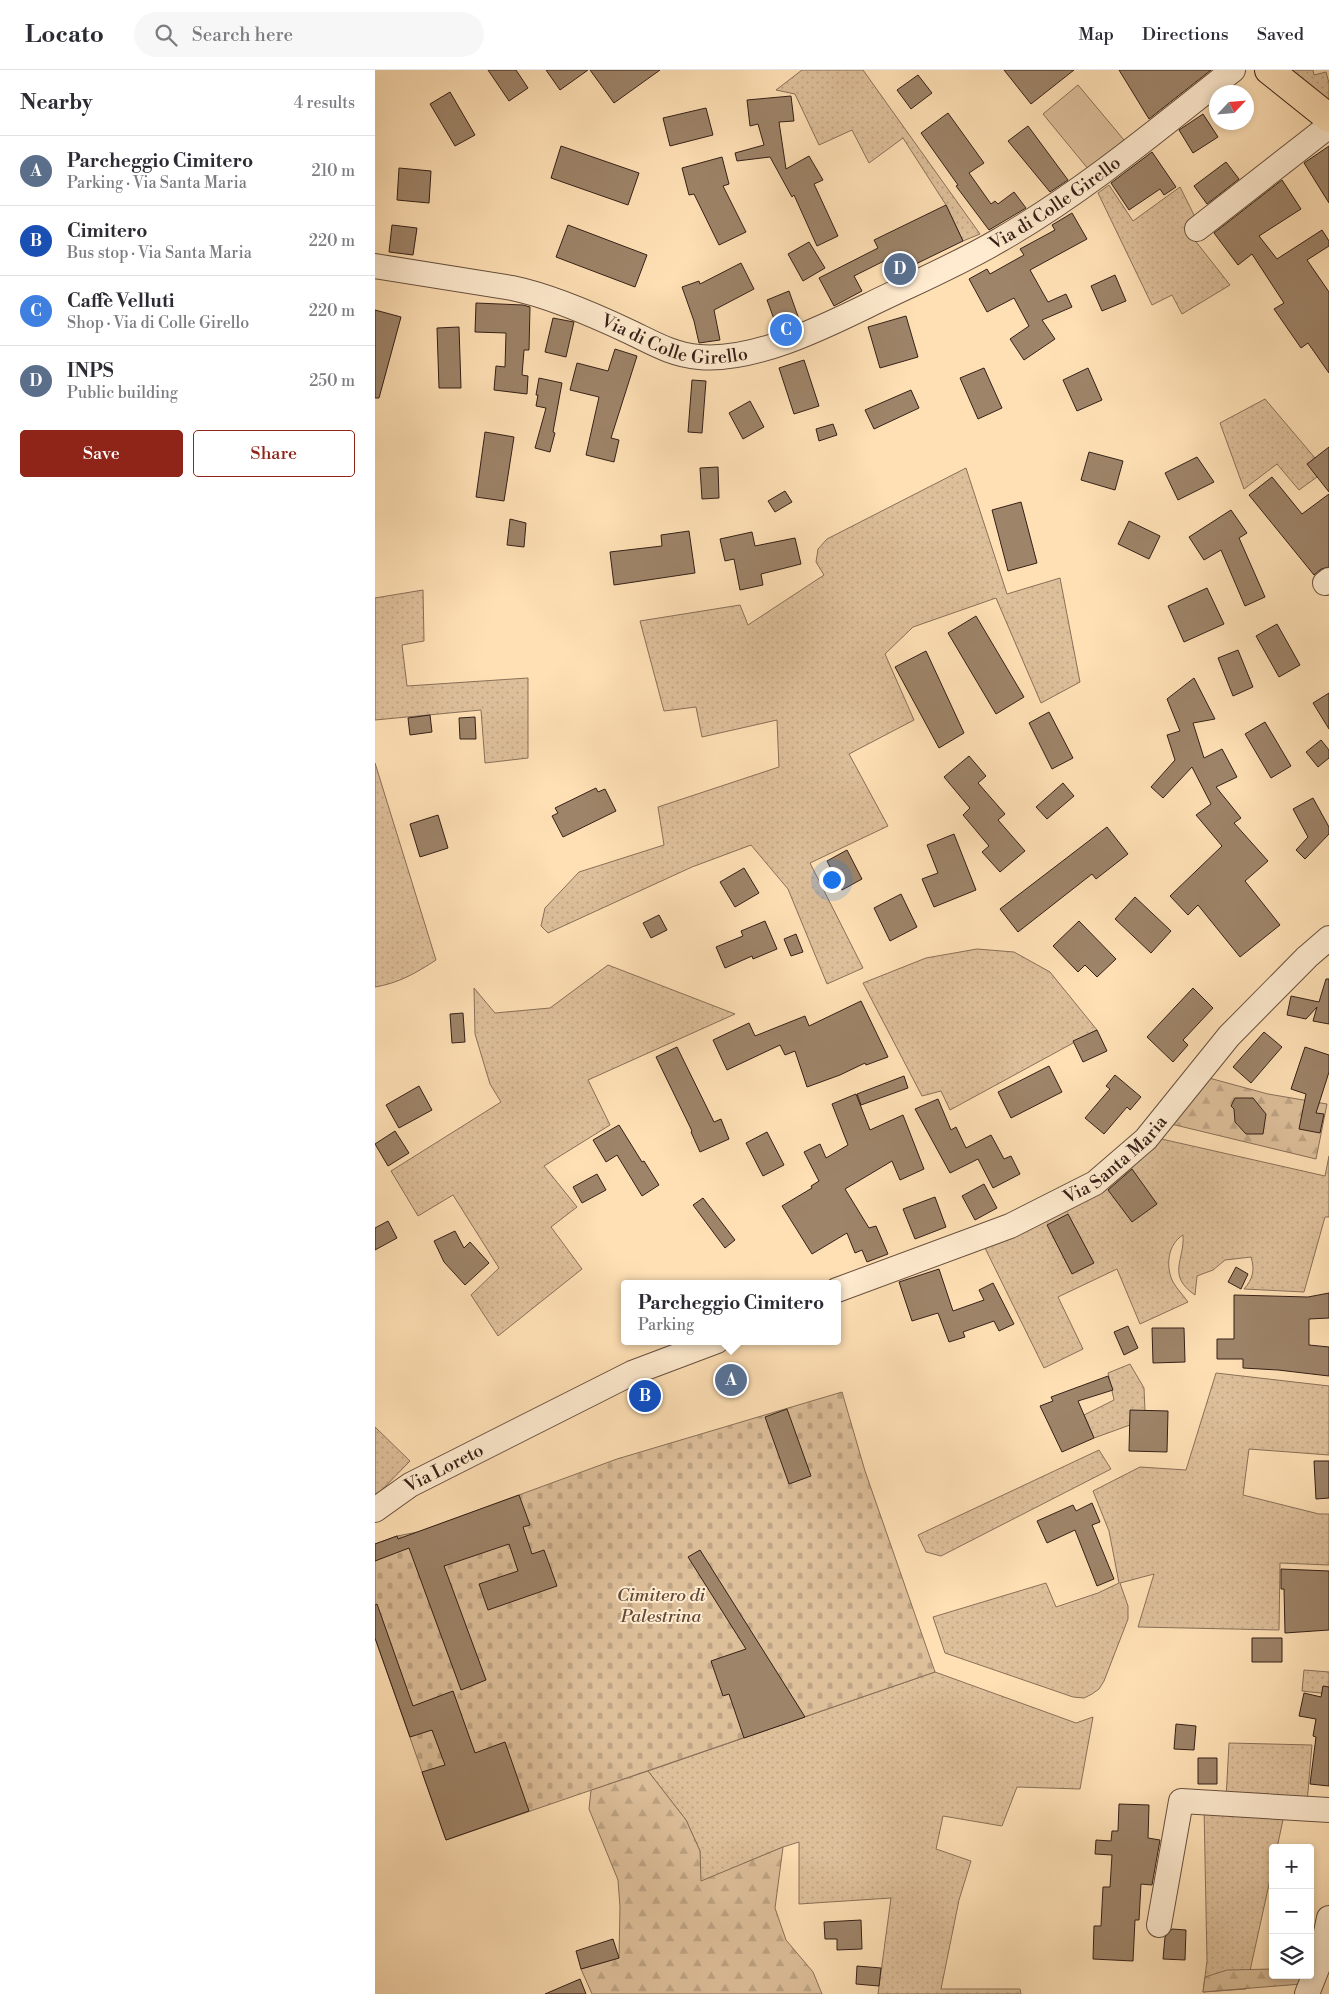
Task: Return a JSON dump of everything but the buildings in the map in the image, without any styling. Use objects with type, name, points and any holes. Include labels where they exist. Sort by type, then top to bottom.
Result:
[{"type":"main road","points":[[1269,70],[1329,118]]},
{"type":"street","name":"Via di Colle Girello","points":[[375,266],[530,292],[611,323],[668,350],[685,355],[711,357],[745,354],[833,322],[999,241],[1087,182],[1233,70]]},
{"type":"street","points":[[1197,229],[1329,126]]},
{"type":"street","name":"Via Santa Maria","points":[[841,1289],[998,1231],[1095,1183],[1146,1139],[1229,1036],[1307,957],[1329,938]]},
{"type":"street","name":"Via Loreto","points":[[375,1510],[410,1485],[632,1373],[706,1345]]},
{"type":"street","points":[[1159,1925],[1181,1801],[1329,1810]]},
{"type":"street","points":[[1307,1994],[1320,1961],[1329,1918]]},
{"type":"green space","points":[[802,70],[863,70],[980,234],[963,241],[946,205],[903,138],[869,163],[852,130],[819,145],[795,94],[776,90]]},
{"type":"green space","points":[[1293,70],[1313,70],[1314,75],[1326,72],[1329,83],[1329,102],[1291,72]]},
{"type":"green space","points":[[1078,85],[1124,140],[1089,170],[1043,114]]},
{"type":"green space","points":[[1109,185],[1133,221],[1180,187],[1196,219],[1186,229],[1230,285],[1182,314],[1172,295],[1152,305],[1098,193]]},
{"type":"green space","points":[[1265,399],[1315,458],[1317,477],[1299,490],[1277,464],[1244,489],[1220,423]]},
{"type":"green space","points":[[966,468],[1007,594],[1060,578],[1080,682],[1041,703],[996,598],[913,627],[885,654],[914,720],[849,754],[888,826],[810,863],[863,968],[827,984],[788,889],[751,845],[692,867],[548,933],[541,926],[545,908],[579,872],[664,845],[658,807],[779,767],[777,720],[702,737],[696,707],[664,711],[640,621],[740,605],[748,625],[824,575],[816,562],[818,549],[827,539]]},
{"type":"green space","points":[[423,590],[424,641],[402,645],[407,686],[528,678],[528,758],[485,763],[481,710],[375,720],[375,598]]},
{"type":"green space","points":[[375,763],[436,960],[407,977],[375,987]]},
{"type":"green space","points":[[977,949],[1014,952],[1050,972],[1097,1030],[950,1110],[941,1091],[922,1096],[863,983],[926,958]]},
{"type":"green space","points":[[608,965],[735,1014],[588,1080],[610,1125],[544,1166],[577,1207],[551,1227],[582,1269],[498,1336],[471,1295],[499,1268],[453,1195],[418,1216],[391,1171],[501,1102],[490,1084],[475,1034],[474,988],[495,1013],[550,1008]]},
{"type":"green space","points":[[1209,1078],[1268,1094],[1327,1104],[1316,1159],[1171,1124]]},
{"type":"green space","points":[[1157,1138],[1325,1176],[1329,1156],[1329,1217],[1325,1217],[1304,1292],[1244,1289],[1252,1274],[1251,1257],[1225,1260],[1213,1270],[1197,1276],[1195,1295],[1186,1288],[1179,1274],[1183,1235],[1171,1250],[1169,1269],[1173,1282],[1188,1302],[1140,1324],[1117,1269],[1058,1297],[1083,1349],[1044,1368],[983,1244]]},
{"type":"green space","points":[[1130,1364],[1144,1388],[1145,1411],[1130,1425],[1094,1438],[1084,1415],[1114,1400],[1108,1373]]},
{"type":"green space","points":[[1216,1373],[1329,1386],[1329,1455],[1249,1449],[1243,1495],[1319,1514],[1329,1514],[1329,1565],[1280,1563],[1279,1630],[1138,1627],[1154,1574],[1120,1583],[1128,1606],[1128,1619],[1104,1681],[1099,1689],[1084,1698],[1073,1697],[945,1653],[933,1617],[1046,1583],[1056,1607],[1098,1593],[1119,1583],[1109,1531],[1093,1491],[1140,1467],[1186,1470]]},
{"type":"green space","name":"Cimitero di Palestrina","points":[[842,1392],[865,1471],[935,1672],[446,1840],[375,1638],[375,1544],[397,1536],[418,1532],[617,1459]]},
{"type":"green space","points":[[375,1427],[410,1461],[375,1497]]},
{"type":"green space","points":[[1099,1450],[1111,1469],[941,1556],[926,1552],[918,1535]]},
{"type":"green space","points":[[1304,1670],[1329,1672],[1329,1694],[1302,1691]]},
{"type":"green space","points":[[935,1672],[1076,1723],[1093,1717],[1080,1789],[1017,1787],[1002,1826],[943,1816],[936,1849],[971,1861],[959,1900],[941,1989],[1020,1989],[1021,1994],[878,1994],[891,1898],[799,1904],[799,1842],[700,1882],[700,1851],[686,1820],[648,1771]]},
{"type":"green space","points":[[1229,1743],[1312,1745],[1307,1803],[1226,1799]]},
{"type":"green space","points":[[648,1771],[686,1820],[700,1851],[701,1881],[783,1847],[775,1908],[786,1940],[813,1972],[822,1994],[592,1994],[581,1969],[619,1958],[620,1907],[618,1880],[589,1809],[591,1790]]},
{"type":"green space","points":[[1204,1807],[1284,1815],[1278,1844],[1269,1844],[1269,1884],[1246,1989],[1203,1992],[1207,1961]]},
{"type":"green space","points":[[1269,1969],[1269,1979],[1305,1979],[1301,1984],[1203,1992],[1205,1977],[1227,1970]]},
{"type":"place","name":"INPS","points":[[900,269]]},
{"type":"place","name":"Caffè Velluti","points":[[786,330]]},
{"type":"place","name":"Parcheggio Cimitero","points":[[731,1380]]},
{"type":"place","name":"Cimitero","points":[[645,1396]]}]
